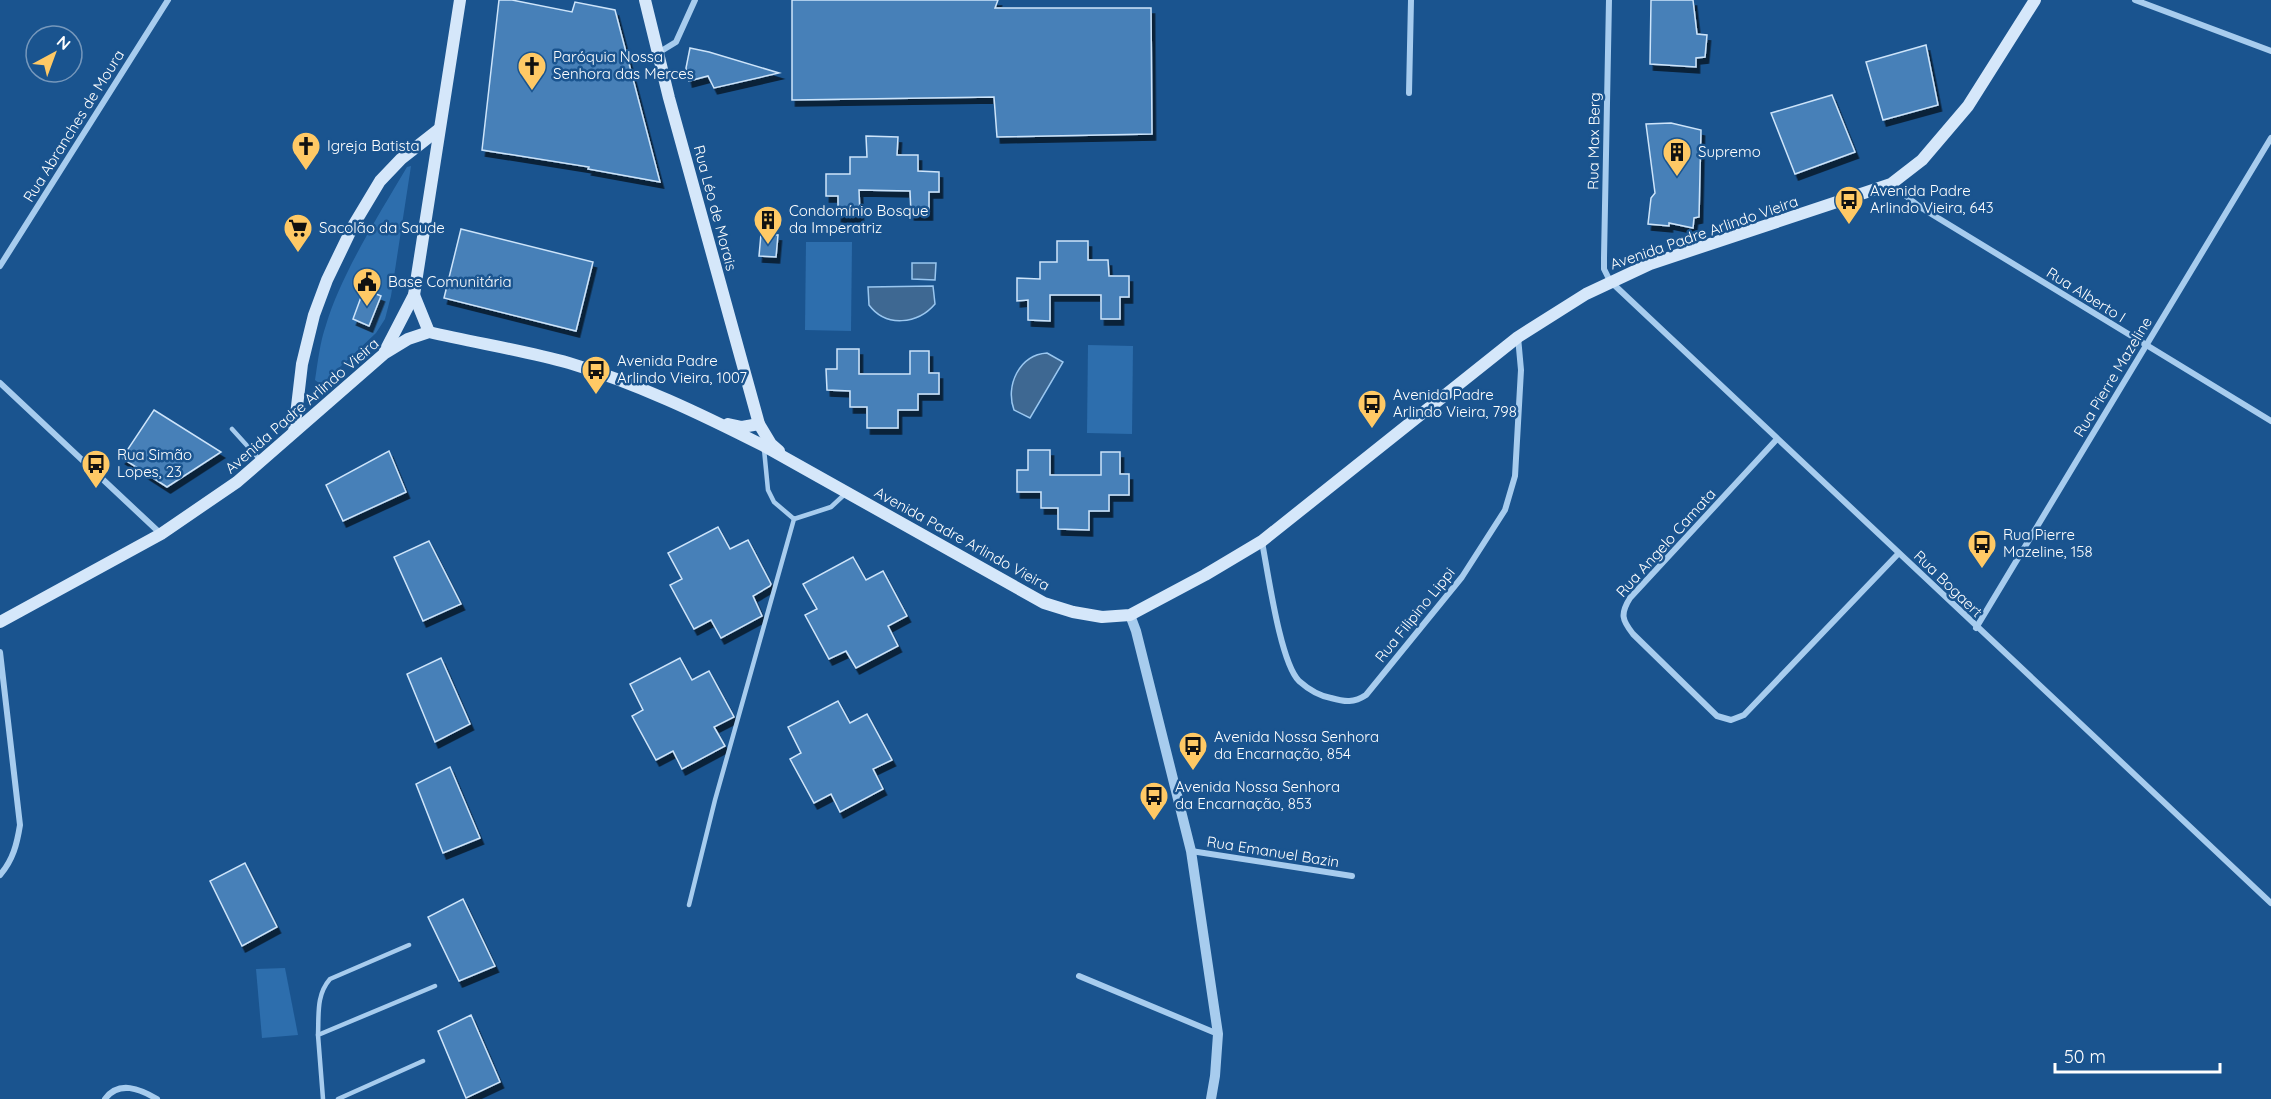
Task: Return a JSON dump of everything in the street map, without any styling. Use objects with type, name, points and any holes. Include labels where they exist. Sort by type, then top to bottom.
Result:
[{"type":"main road","points":[[385,352],[414,295],[460,0]]},
{"type":"main road","name":"Rua Léo de Morais","points":[[645,0],[657,53],[759,424],[771,444],[795,464]]},
{"type":"main road","name":"Avenida Padre Arlindo Vieira","points":[[0,622],[161,534],[237,482],[385,352],[408,339],[429,332],[569,363],[647,391],[764,446],[1044,603],[1073,612],[1102,617],[1130,615],[1262,541],[1518,337],[1586,294],[1650,264],[1891,184],[1922,160],[1968,106],[2035,0]]},
{"type":"main road","points":[[294,432],[302,364],[314,315],[327,280],[353,226],[380,181],[400,159],[438,130]]},
{"type":"main road","points":[[414,295],[429,332]]},
{"type":"main road","points":[[717,422],[742,427],[759,424]]},
{"type":"street","name":"Rua Abranches de Moura","points":[[0,266],[168,0]]},
{"type":"street","points":[[657,53],[676,42],[695,0]]},
{"type":"street","points":[[1409,93],[1412,0]]},
{"type":"street","name":"Rua Max Berg","points":[[1609,0],[1604,269],[1610,281]]},
{"type":"street","points":[[2135,0],[2271,51]]},
{"type":"street","name":"Rua Pierre Mazeline","points":[[1976,628],[2271,138]]},
{"type":"street","name":"Rua Alberto I","points":[[1891,184],[1920,207],[2271,421]]},
{"type":"street","name":"Rua Bogaert","points":[[1610,281],[1976,628],[2271,903]]},
{"type":"street","name":"Rua Filipino Lippi","points":[[1262,541],[1286,658],[1298,680],[1320,696],[1345,702],[1356,701],[1366,695],[1462,577],[1505,510],[1515,476],[1521,370],[1518,337]]},
{"type":"street","points":[[0,383],[161,534]]},
{"type":"street","name":"Rua Angelo Camata","points":[[1777,439],[1630,598],[1623,609],[1624,623],[1633,634],[1717,716],[1731,720],[1744,715],[1898,554]]},
{"type":"street","points":[[1130,615],[1136,631],[1191,851],[1218,1034],[1211,1099]]},
{"type":"street","points":[[0,652],[20,825],[16,847],[8,866],[0,875]]},
{"type":"street","name":"Rua Emanuel Bazin","points":[[1191,851],[1352,876]]},
{"type":"street","points":[[1079,976],[1218,1034]]},
{"type":"street","points":[[105,1099],[119,1087],[133,1088],[157,1099]]},
{"type":"lane","points":[[232,429],[261,461]]},
{"type":"lane","points":[[764,446],[768,490],[774,502],[794,519]]},
{"type":"lane","points":[[794,519],[831,507],[846,492]]},
{"type":"lane","points":[[689,905],[715,800],[794,519]]},
{"type":"lane","points":[[323,1099],[318,1035],[319,998],[324,986],[330,979],[409,945]]},
{"type":"lane","points":[[318,1035],[435,986]]},
{"type":"lane","points":[[338,1099],[423,1062]]},
{"type":"shaded area","points":[[411,166],[391,296],[385,319],[376,333],[324,382],[319,383],[315,380],[322,338],[341,285],[385,204],[407,167]]},
{"type":"shaded area","points":[[806,242],[852,242],[851,331],[805,330]]},
{"type":"shaded area","points":[[912,263],[936,263],[935,280],[912,279]]},
{"type":"shaded area","points":[[933,286],[935,304],[920,316],[911,319],[902,321],[884,317],[869,305],[868,287]]},
{"type":"shaded area","points":[[1088,345],[1133,346],[1132,434],[1087,433]]},
{"type":"shaded area","points":[[1047,353],[1063,362],[1030,418],[1014,410],[1011,391],[1013,382],[1017,373],[1029,359]]},
{"type":"shaded area","points":[[285,968],[298,1035],[262,1038],[256,969]]},
{"type":"building","name":"Paróquia Nossa Senhora das Merces","points":[[499,0],[512,0],[572,12],[575,2],[615,10],[660,182],[588,169],[589,167],[482,150]]},
{"type":"building","points":[[792,0],[998,0],[995,8],[1151,8],[1152,134],[997,137],[994,97],[792,100]]},
{"type":"building","points":[[1651,0],[1693,0],[1697,34],[1707,35],[1705,57],[1696,58],[1696,67],[1650,64]]},
{"type":"building","points":[[1926,45],[1938,105],[1883,120],[1866,62]]},
{"type":"building","points":[[690,48],[779,73],[714,88],[708,76],[689,81],[686,68]]},
{"type":"building","points":[[1832,95],[1855,152],[1795,174],[1771,113]]},
{"type":"building","name":"Supremo","points":[[1671,123],[1701,130],[1699,217],[1694,218],[1693,228],[1669,223],[1669,226],[1648,224],[1651,198],[1655,193],[1646,124]]},
{"type":"building","points":[[866,136],[898,137],[897,155],[918,155],[918,171],[939,172],[939,192],[929,192],[929,214],[911,214],[910,191],[859,190],[860,216],[838,216],[838,196],[826,196],[826,174],[850,174],[850,157],[867,157]]},
{"type":"building","points":[[461,229],[593,262],[576,331],[444,298]]},
{"type":"building","name":"Condomínio Bosque da Imperatriz","points":[[761,234],[778,235],[776,257],[759,256]]},
{"type":"building","points":[[1057,241],[1088,241],[1088,260],[1108,260],[1109,276],[1129,276],[1129,297],[1120,297],[1120,319],[1101,319],[1101,295],[1050,295],[1050,321],[1028,320],[1028,300],[1017,301],[1017,278],[1040,279],[1040,262],[1057,262]]},
{"type":"building","name":"Base Comunitária","points":[[364,289],[381,296],[369,326],[353,319]]},
{"type":"building","points":[[837,349],[859,349],[859,374],[910,374],[910,351],[929,351],[929,373],[939,373],[939,394],[918,394],[918,410],[898,410],[898,428],[867,428],[867,407],[850,407],[850,391],[827,390],[826,369],[837,369]]},
{"type":"building","points":[[154,410],[221,452],[167,487],[122,458]]},
{"type":"building","points":[[1028,450],[1050,450],[1050,475],[1101,475],[1101,452],[1120,452],[1120,474],[1129,474],[1129,495],[1109,495],[1109,511],[1089,511],[1089,530],[1058,529],[1058,508],[1041,508],[1041,492],[1017,492],[1017,470],[1028,470]]},
{"type":"building","points":[[389,451],[406,492],[343,521],[326,485]]},
{"type":"building","points":[[718,527],[730,549],[748,540],[771,584],[753,596],[762,616],[721,638],[711,620],[694,629],[670,585],[682,579],[668,553]]},
{"type":"building","points":[[429,541],[461,604],[423,621],[394,557]]},
{"type":"building","points":[[853,557],[866,580],[883,571],[907,616],[888,626],[898,646],[856,668],[846,651],[829,659],[805,615],[817,609],[803,584]]},
{"type":"building","points":[[441,658],[470,724],[435,742],[407,674]]},
{"type":"building","points":[[680,658],[692,680],[709,671],[734,717],[714,727],[725,746],[682,769],[673,751],[656,760],[632,716],[643,710],[630,684]]},
{"type":"building","points":[[838,701],[850,723],[867,714],[892,760],[873,769],[883,789],[840,812],[831,794],[814,803],[790,759],[801,753],[788,727]]},
{"type":"building","points":[[450,767],[480,838],[443,853],[416,784]]},
{"type":"building","points":[[245,863],[277,927],[242,946],[210,881]]},
{"type":"building","points":[[463,899],[495,966],[459,981],[428,917]]},
{"type":"building","points":[[471,1015],[500,1082],[466,1098],[438,1031]]},
{"type":"place","name":"Paróquia Nossa Senhora das Merces","points":[[532,92]]},
{"type":"place","name":"Igreja Batista","points":[[306,172]]},
{"type":"place","name":"Supremo","points":[[1677,178]]},
{"type":"place","name":"Avenida Padre Arlindo Vieira, 643","points":[[1849,226]]},
{"type":"place","name":"Condomínio Bosque da Imperatriz","points":[[768,246]]},
{"type":"place","name":"Sacolão da Saude","points":[[298,254]]},
{"type":"place","name":"Base Comunitária","points":[[367,308]]},
{"type":"place","name":"Avenida Padre Arlindo Vieira, 1007","points":[[596,396]]},
{"type":"place","name":"Avenida Padre Arlindo Vieira, 798","points":[[1372,430]]},
{"type":"place","name":"Rua Simão Lopes, 23","points":[[96,490]]},
{"type":"place","name":"Rua Pierre Mazeline, 158","points":[[1982,570]]},
{"type":"place","name":"Avenida Nossa Senhora da Encarnação, 854","points":[[1193,772]]},
{"type":"place","name":"Avenida Nossa Senhora da Encarnação, 853","points":[[1154,822]]}]
